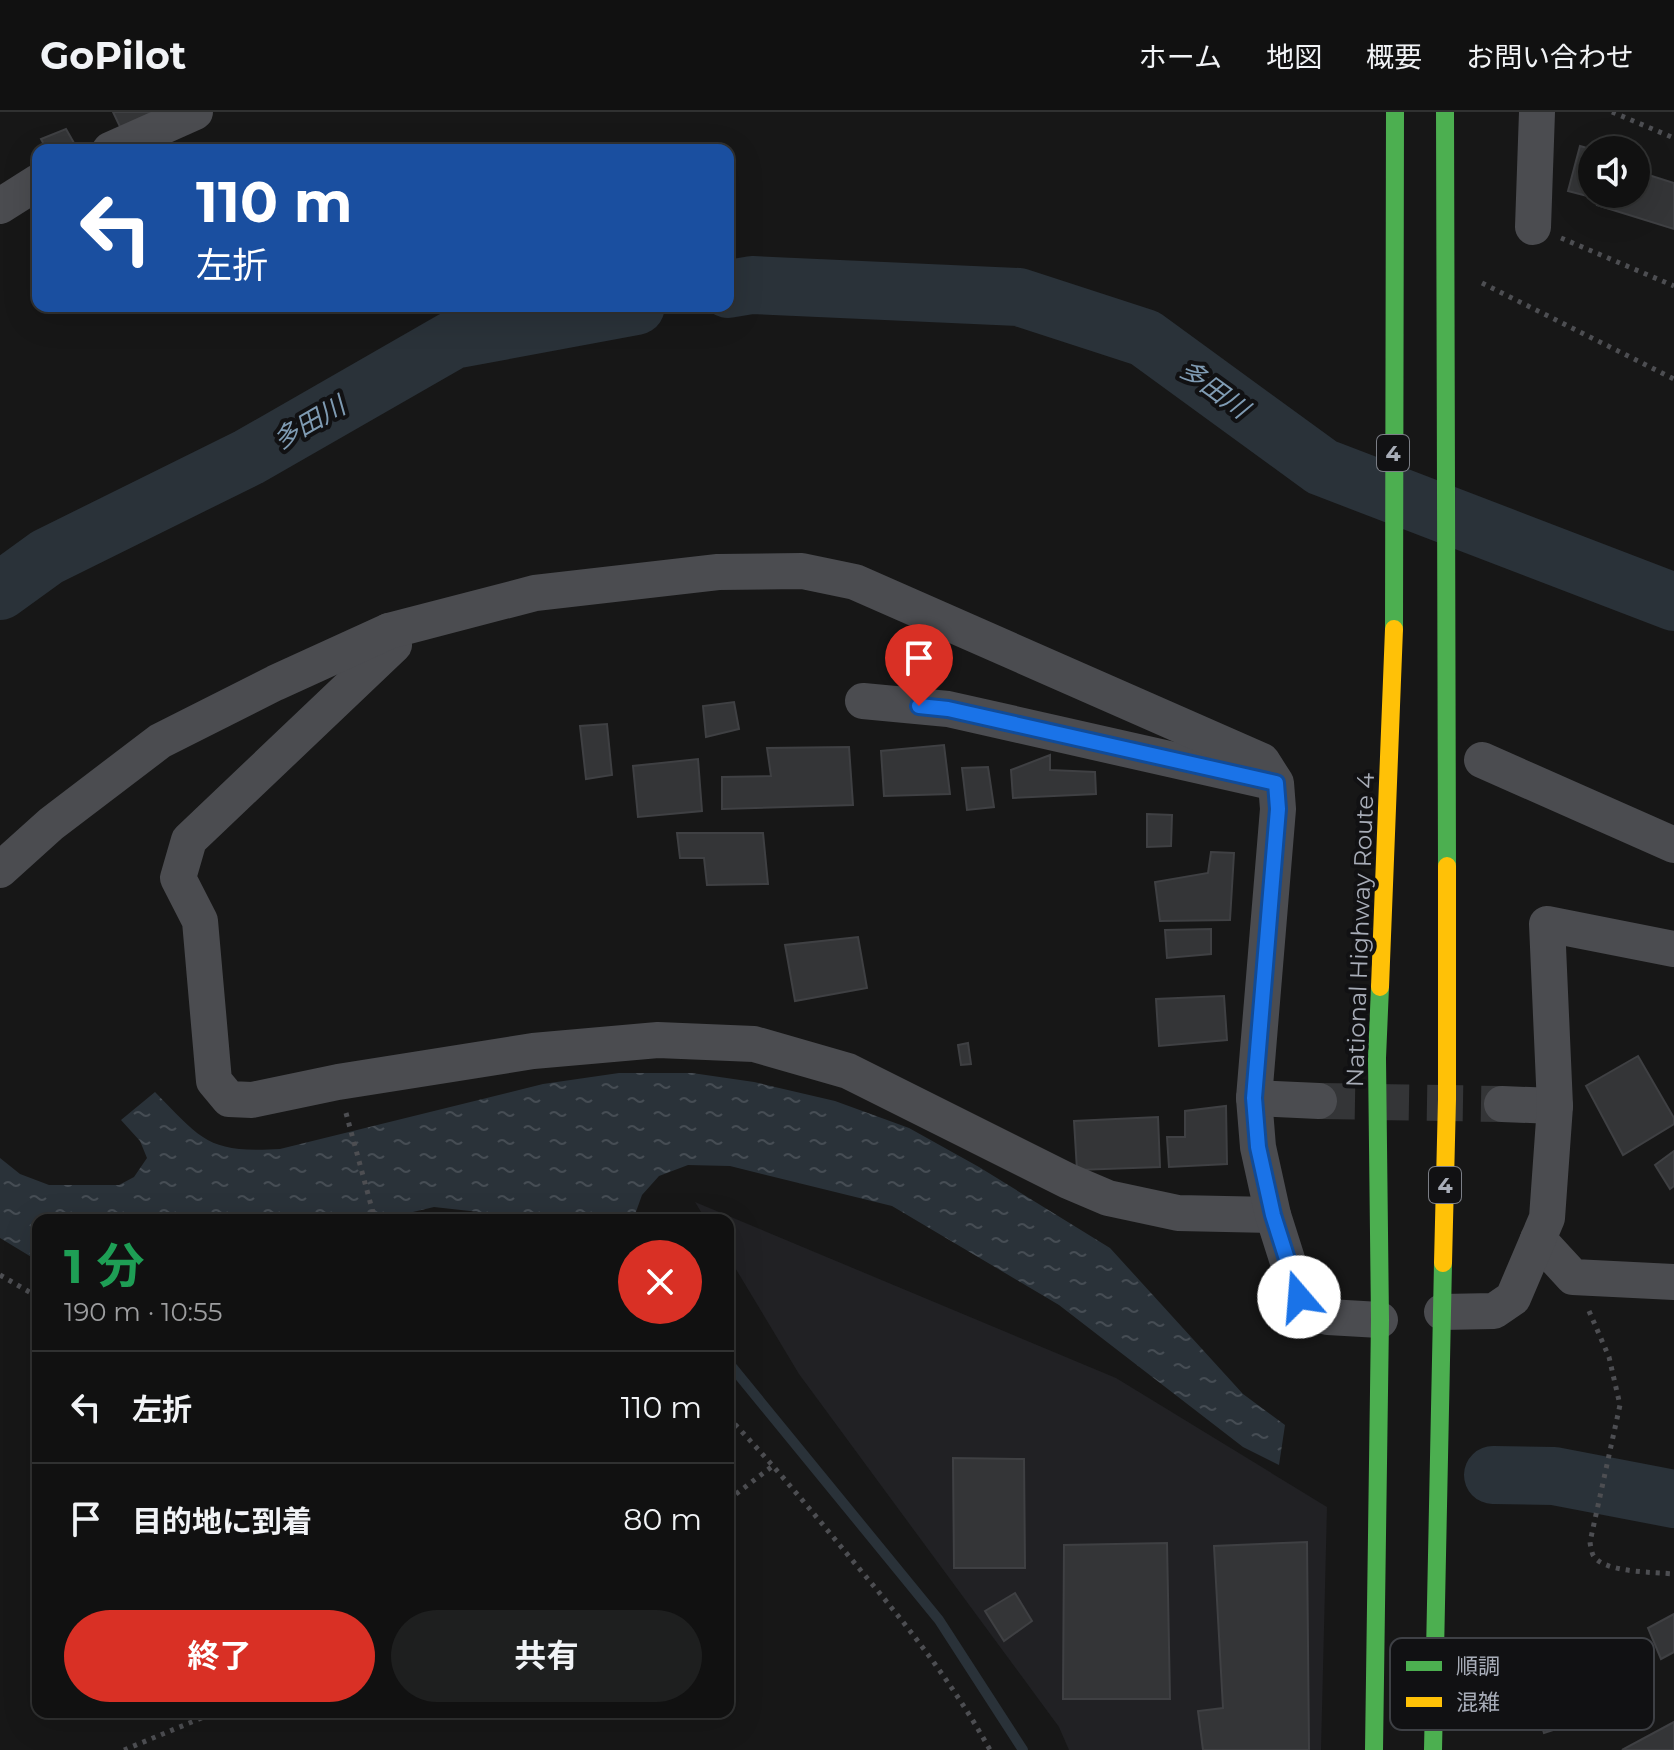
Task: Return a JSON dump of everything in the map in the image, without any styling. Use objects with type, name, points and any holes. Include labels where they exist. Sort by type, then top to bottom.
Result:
[{"type":"highway","name":"National Highway Route 4","points":[[1374,1750],[1380,1320],[1377,1058],[1394,623],[1392,284],[1395,112]]},
{"type":"highway","name":"4","points":[[1435,1638],[1447,1099],[1445,112]]},
{"type":"highway","name":"4","points":[[1433,1730],[1433,1750]]},
{"type":"street","points":[[123,144],[195,112]]},
{"type":"street","points":[[1533,227],[1537,112]]},
{"type":"street","points":[[0,206],[32,186]]},
{"type":"street","points":[[0,870],[51,824],[160,741],[275,683],[389,631],[535,593],[718,572],[802,571],[855,582],[1262,761],[1276,783],[1278,809],[1254,1098],[1258,1147],[1273,1215],[1299,1297],[1312,1312],[1328,1317],[1380,1320]]},
{"type":"street","points":[[389,631],[394,645],[189,840],[178,878],[200,921],[214,1081],[229,1099],[252,1100],[338,1082],[533,1051],[658,1040],[754,1044],[848,1071],[1108,1198],[1178,1213],[1273,1215]]},
{"type":"street","points":[[863,701],[948,709],[1276,783]]},
{"type":"street","points":[[1482,760],[1674,845]]},
{"type":"street","points":[[1442,1312],[1494,1311],[1513,1298],[1547,1218],[1555,1106],[1547,924],[1674,949]]},
{"type":"street","points":[[1254,1098],[1319,1101]]},
{"type":"street","points":[[1502,1104],[1555,1106]]},
{"type":"street","points":[[1538,1239],[1573,1277],[1674,1282]]},
{"type":"path","points":[[1612,112],[1674,138]]},
{"type":"path","points":[[1533,227],[1674,286]]},
{"type":"path","points":[[1445,264],[1674,379]]},
{"type":"path","points":[[343,1101],[373,1214]]},
{"type":"path","points":[[0,1275],[32,1294]]},
{"type":"path","points":[[1573,1277],[1609,1357],[1620,1405],[1590,1542],[1592,1555],[1613,1568],[1674,1574]]},
{"type":"path","points":[[734,1423],[774,1465],[918,1640],[973,1719],[990,1750]]},
{"type":"path","points":[[734,1495],[774,1465]]},
{"type":"path","points":[[124,1750],[201,1718]]},
{"type":"shaded area","points":[[695,1202],[724,1214],[702,1214]]},
{"type":"shaded area","points":[[734,1218],[1116,1378],[1327,1507],[1321,1750],[1069,1750],[1059,1727],[799,1374],[734,1266]]},
{"type":"water","points":[[619,1073],[692,1073],[754,1082],[835,1101],[909,1128],[1110,1248],[1243,1394],[1285,1425],[1279,1465],[1243,1447],[1059,1305],[892,1206],[730,1166],[688,1165],[659,1176],[642,1195],[635,1214],[491,1214],[434,1207],[404,1214],[32,1214],[32,1257],[0,1238],[0,1158],[20,1174],[49,1185],[119,1185],[134,1177],[147,1158],[140,1141],[121,1120],[155,1092],[208,1140],[221,1146],[256,1150],[280,1149],[543,1084]]},
{"type":"building","points":[[113,112],[163,112],[122,131]]},
{"type":"building","points":[[66,129],[75,144],[44,144],[41,139]]},
{"type":"building","points":[[1578,154],[1578,194],[1568,191]]},
{"type":"building","points":[[1650,175],[1674,183],[1674,229],[1607,208],[1650,208]]},
{"type":"building","points":[[734,702],[739,729],[706,737],[703,706]]},
{"type":"building","points":[[607,724],[612,775],[586,779],[580,726]]},
{"type":"building","points":[[944,745],[950,794],[884,796],[881,751]]},
{"type":"building","points":[[849,747],[853,805],[722,809],[722,777],[771,776],[767,748]]},
{"type":"building","points":[[1050,755],[1050,770],[1095,772],[1096,794],[1013,798],[1011,770]]},
{"type":"building","points":[[698,759],[702,811],[638,817],[633,766]]},
{"type":"building","points":[[988,767],[994,807],[967,810],[962,768]]},
{"type":"building","points":[[1147,814],[1172,815],[1171,846],[1147,847]]},
{"type":"building","points":[[677,833],[763,833],[768,884],[707,885],[704,858],[680,858]]},
{"type":"building","points":[[1211,852],[1234,853],[1230,920],[1160,921],[1155,882],[1208,873]]},
{"type":"building","points":[[1211,929],[1211,954],[1167,958],[1165,930]]},
{"type":"building","points":[[858,937],[867,988],[795,1001],[785,945]]},
{"type":"building","points":[[1224,996],[1227,1040],[1159,1046],[1156,999]]},
{"type":"building","points":[[968,1043],[971,1064],[961,1065],[958,1045]]},
{"type":"building","points":[[1638,1056],[1674,1118],[1674,1124],[1623,1155],[1586,1086]]},
{"type":"building","points":[[1226,1106],[1227,1164],[1169,1167],[1167,1137],[1185,1137],[1185,1111]]},
{"type":"building","points":[[1158,1117],[1160,1167],[1077,1170],[1074,1121]]},
{"type":"building","points":[[1674,1151],[1674,1186],[1670,1189],[1655,1165]]},
{"type":"building","points":[[953,1458],[1024,1459],[1025,1568],[954,1568]]},
{"type":"building","points":[[1307,1542],[1309,1750],[1203,1750],[1198,1711],[1223,1708],[1214,1546]]},
{"type":"building","points":[[1167,1543],[1170,1699],[1063,1699],[1064,1545]]},
{"type":"building","points":[[1015,1593],[1032,1621],[1004,1641],[985,1611]]},
{"type":"building","points":[[1674,1614],[1674,1652],[1661,1659],[1648,1628]]},
{"type":"building","points":[[1674,1722],[1674,1750],[1622,1750]]},
{"type":"waterway","name":"多田川","points":[[734,288],[752,285],[1019,297],[1145,338],[1322,467],[1674,602]]},
{"type":"waterway","name":"多田川","points":[[0,591],[47,557],[249,457],[453,340],[604,312]]},
{"type":"waterway","points":[[734,1369],[939,1620],[1023,1750]]},
{"type":"waterway","points":[[1493,1475],[1554,1476],[1674,1499]]},
{"type":"tunnel","points":[[1319,1101],[1502,1104]]},
{"type":"traffic: fast","points":[[1394,629],[1395,112]]},
{"type":"traffic: fast","points":[[1445,112],[1447,866]]},
{"type":"traffic: fast","points":[[1374,1750],[1380,1320],[1377,1058],[1380,987]]},
{"type":"traffic: fast","points":[[1435,1638],[1443,1263]]},
{"type":"traffic: fast","points":[[1433,1730],[1433,1750]]},
{"type":"traffic: slow","points":[[1380,987],[1394,629]]},
{"type":"traffic: slow","points":[[1443,1263],[1447,866]]},
{"type":"route","points":[[919,706],[948,709],[1276,783],[1278,809],[1254,1098],[1258,1147],[1273,1215],[1299,1297]]}]
